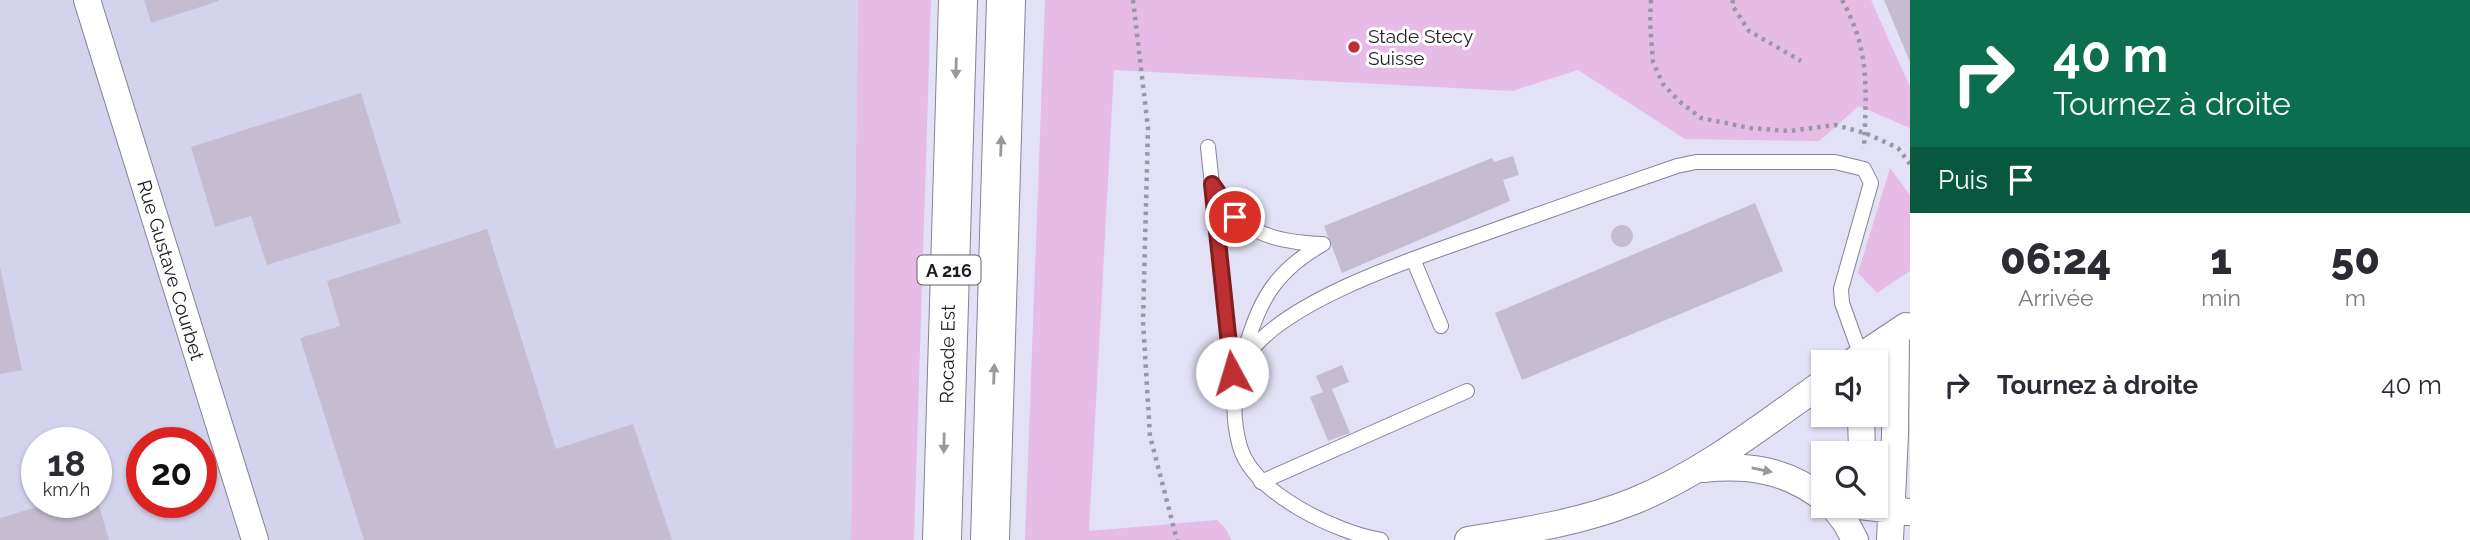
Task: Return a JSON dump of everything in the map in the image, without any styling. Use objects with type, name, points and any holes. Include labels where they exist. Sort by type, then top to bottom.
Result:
[{"type":"highway","name":"Rocade Est","points":[[942,540],[958,0]]},
{"type":"highway","name":"A 216","points":[[990,540],[1006,0]]},
{"type":"street","name":"Rue Gustave Courbet","points":[[87,0],[255,540]]},
{"type":"street","points":[[1872,350],[1903,328]]},
{"type":"street","points":[[1890,540],[1901,511],[1893,479],[1903,328]]},
{"type":"street","points":[[1468,540],[1598,514],[1635,500],[1726,451],[1811,391]]},
{"type":"street","points":[[1893,479],[1910,429]]},
{"type":"street","points":[[1694,469],[1733,466],[1759,468],[1787,476],[1811,491]]},
{"type":"street","points":[[1842,518],[1856,540]]},
{"type":"street","points":[[1856,540],[1859,518]]},
{"type":"lane","points":[[1208,147],[1235,401],[1235,427],[1241,451],[1261,482],[1285,500],[1341,528],[1381,540]]},
{"type":"lane","points":[[1239,371],[1249,353],[1296,313],[1341,289],[1413,259],[1686,164],[1835,162],[1864,170],[1871,183],[1841,289],[1842,303],[1855,350]]},
{"type":"lane","points":[[1212,184],[1235,217],[1250,228],[1271,238],[1295,243],[1323,244],[1286,269],[1267,292],[1256,313],[1239,371],[1235,401]]},
{"type":"lane","points":[[1413,259],[1441,326]]},
{"type":"lane","points":[[1261,482],[1468,391]]},
{"type":"path","points":[[1133,0],[1148,128],[1143,321],[1150,436],[1178,540]]},
{"type":"path","points":[[1651,0],[1653,62],[1663,84],[1679,102],[1701,118],[1749,128],[1789,131],[1835,125],[1865,133],[1898,148],[1910,164]]},
{"type":"path","points":[[1733,0],[1732,5],[1749,31],[1801,61]]},
{"type":"path","points":[[1842,0],[1860,36],[1864,58],[1864,170]]},
{"type":"shaded area","points":[[0,0],[858,0],[851,540],[0,540]]},
{"type":"shaded area","points":[[858,0],[931,0],[914,540],[851,540]]},
{"type":"shaded area","points":[[1045,0],[1871,0],[1910,87],[1910,128],[1859,106],[1819,141],[1685,139],[1578,70],[1512,91],[1114,70],[1089,531],[1217,520],[1226,529],[1231,540],[1025,540]]},
{"type":"shaded area","points":[[1890,168],[1910,195],[1910,271],[1877,293],[1858,273]]},
{"type":"building","points":[[144,0],[218,0],[219,1],[151,23]]},
{"type":"building","points":[[1884,0],[1910,0],[1910,62]]},
{"type":"building","points":[[361,93],[401,223],[267,265],[251,216],[215,227],[191,147]]},
{"type":"building","points":[[1513,156],[1519,175],[1503,180],[1510,201],[1342,273],[1324,226],[1492,158],[1494,162]]},
{"type":"building","points":[[1755,203],[1783,271],[1522,380],[1495,313]]},
{"type":"building","points":[[1622,225],[1630,228],[1633,236],[1630,244],[1622,247],[1614,244],[1611,236],[1614,228]]},
{"type":"building","points":[[487,229],[556,449],[633,424],[672,540],[364,540],[300,338],[340,326],[327,281]]},
{"type":"building","points":[[0,267],[22,370],[0,374]]},
{"type":"building","points":[[1342,365],[1349,382],[1332,389],[1350,433],[1328,441],[1310,397],[1323,392],[1316,376]]},
{"type":"building","points":[[21,512],[21,518],[103,518],[109,540],[0,540],[0,518]]},
{"type":"place","name":"Stade Stecy Suisse","points":[[1354,47]]},
{"type":"route","points":[[1232,373],[1212,184],[1235,217]]}]
